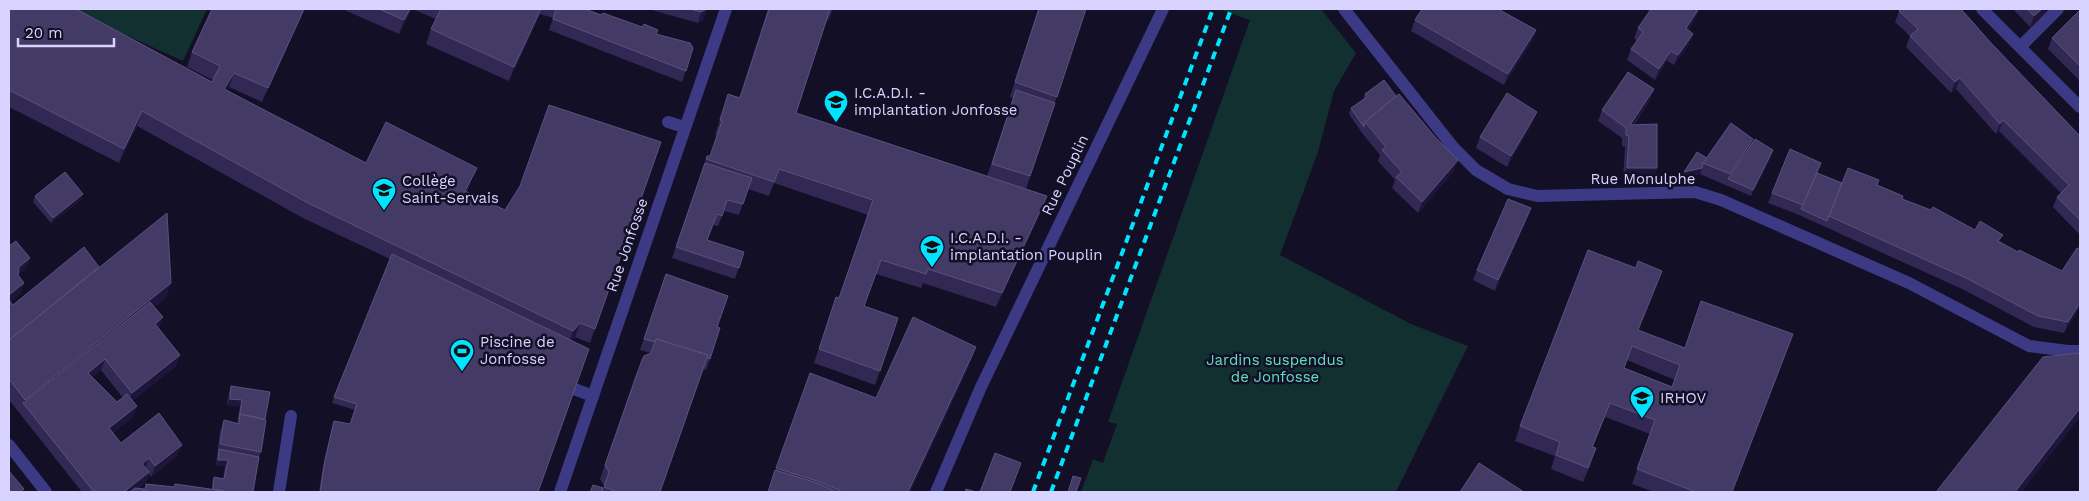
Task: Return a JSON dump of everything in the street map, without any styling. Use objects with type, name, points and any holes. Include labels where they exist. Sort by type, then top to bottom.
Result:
[{"type":"street","name":"Rue Jonfosse","points":[[560,492],[726,9]]},
{"type":"street","name":"Rue Pouplin","points":[[936,492],[981,387],[1163,9]]},
{"type":"street","name":"Rue Monulphe","points":[[1344,9],[1453,147],[1476,170],[1508,189],[1537,196],[1695,192],[1721,200],[1909,284],[2029,346],[2080,351]]},
{"type":"street","points":[[1982,9],[2080,107]]},
{"type":"street","points":[[2021,46],[2058,9]]},
{"type":"street","points":[[668,122],[684,128]]},
{"type":"street","points":[[574,389],[593,396]]},
{"type":"street","points":[[279,492],[291,416]]},
{"type":"street","points":[[9,445],[46,492]]},
{"type":"green space","points":[[68,9],[207,9],[183,61]]},
{"type":"green space","name":"Jardins suspendus de Jonfosse","points":[[1218,9],[1321,9],[1356,53],[1334,91],[1318,152],[1280,255],[1411,324],[1468,346],[1396,492],[1081,492],[1093,459],[1103,463],[1117,424],[1108,422],[1250,20]]},
{"type":"building","points":[[9,9],[76,9],[212,82],[220,66],[192,52],[212,9],[304,9],[268,88],[234,73],[224,89],[366,163],[386,122],[477,168],[465,191],[505,210],[520,186],[549,105],[661,142],[595,329],[580,323],[573,331],[308,203],[142,111],[124,149],[9,90]]},
{"type":"building","points":[[379,9],[410,9],[404,20]]},
{"type":"building","points":[[441,9],[541,9],[514,67],[431,29]]},
{"type":"building","points":[[556,9],[585,9],[601,15],[603,13],[642,27],[644,24],[658,30],[656,34],[690,43],[693,48],[686,71],[553,19]]},
{"type":"building","points":[[690,9],[707,9],[701,12]]},
{"type":"building","points":[[769,9],[830,9],[796,113],[1047,196],[1002,293],[928,269],[926,274],[881,260],[864,306],[898,318],[880,371],[819,349],[836,297],[839,298],[873,200],[779,169],[774,182],[706,159],[707,156],[710,156],[722,121],[720,120],[728,94],[740,98]]},
{"type":"building","points":[[1039,9],[1086,9],[1057,97],[1015,82]]},
{"type":"building","points":[[1422,9],[1498,9],[1536,30],[1508,74],[1415,20]]},
{"type":"building","points":[[1651,9],[1698,10],[1686,28],[1693,34],[1678,55],[1671,51],[1659,69],[1631,49],[1643,32],[1638,28]]},
{"type":"building","points":[[1901,9],[1961,9],[2080,136],[2080,220],[2057,197],[2069,185],[2003,120],[2000,124],[1960,78],[1955,82],[1910,36],[1918,29],[1899,11]]},
{"type":"building","points":[[2027,9],[2042,9],[2034,16]]},
{"type":"building","points":[[2080,10],[2080,66],[2052,38]]},
{"type":"building","points":[[1628,72],[1654,89],[1630,125],[1657,124],[1657,168],[1627,168],[1629,136],[1626,135],[1626,128],[1602,110]]},
{"type":"building","points":[[1384,80],[1396,96],[1365,122],[1364,127],[1351,108],[1367,97],[1365,94]]},
{"type":"building","points":[[1016,90],[1055,103],[1030,176],[992,164]]},
{"type":"building","points":[[1507,93],[1537,112],[1511,156],[1480,137]]},
{"type":"building","points":[[1399,94],[1436,138],[1458,160],[1422,202],[1396,177],[1402,172],[1382,150],[1386,147],[1365,122]]},
{"type":"building","points":[[1731,123],[1753,139],[1730,174],[1703,163]]},
{"type":"building","points":[[1755,139],[1773,150],[1753,190],[1728,179]]},
{"type":"building","points":[[1790,149],[1821,163],[1803,205],[1772,193]]},
{"type":"building","points":[[1697,152],[1707,158],[1702,168],[1684,172]]},
{"type":"building","points":[[705,163],[752,178],[743,204],[727,200],[722,216],[717,214],[707,240],[744,252],[739,268],[676,247]]},
{"type":"building","points":[[1848,168],[1879,180],[1877,185],[1903,196],[1902,199],[1931,210],[1933,207],[1975,230],[1980,221],[2003,235],[1998,241],[2062,271],[2077,248],[2080,250],[2080,303],[2068,322],[2038,316],[1966,278],[1829,216]]},
{"type":"building","points":[[65,172],[83,194],[53,218],[35,196]]},
{"type":"building","points":[[1817,173],[1842,183],[1827,221],[1801,209]]},
{"type":"building","points":[[1508,199],[1531,208],[1498,280],[1477,270]]},
{"type":"building","points":[[167,213],[171,283],[25,400],[9,379],[9,340]]},
{"type":"building","points":[[16,241],[30,258],[19,267],[18,275],[24,283],[9,295],[9,246]]},
{"type":"building","points":[[84,247],[99,267],[9,340],[9,300],[13,305]]},
{"type":"building","points":[[1588,250],[1636,268],[1638,261],[1662,271],[1638,330],[1685,348],[1701,301],[1793,334],[1732,492],[1696,492],[1637,469],[1655,420],[1610,403],[1592,447],[1596,448],[1588,468],[1556,455],[1560,442],[1520,426]],"holes":[[[1632,346],[1680,365],[1672,387],[1624,368]]]},
{"type":"building","name":"Piscine de Jonfosse","points":[[392,254],[589,349],[538,492],[320,492],[334,421],[350,424],[357,404],[334,397]]},
{"type":"building","points":[[666,274],[728,296],[717,327],[720,328],[710,359],[707,358],[708,355],[656,339],[655,342],[644,339]]},
{"type":"building","points":[[150,302],[163,317],[155,324],[180,355],[132,393],[105,359],[88,373],[117,402],[127,394],[137,406],[109,428],[121,443],[159,413],[182,445],[155,466],[149,458],[142,464],[149,472],[124,492],[94,492],[23,403]]},
{"type":"building","points":[[913,317],[976,347],[908,492],[843,492],[817,481],[776,468],[810,373],[876,398]]},
{"type":"building","points":[[656,339],[708,355],[660,492],[617,492],[604,487],[609,472],[605,465],[642,360],[644,356],[651,353]]},
{"type":"building","points":[[2080,353],[2080,408],[2015,492],[1936,492],[2043,357]]},
{"type":"building","points":[[231,386],[270,392],[265,419],[240,414],[239,419],[242,400],[230,399]]},
{"type":"building","points":[[240,414],[266,420],[261,452],[220,444],[224,420],[239,424]]},
{"type":"building","points":[[219,449],[259,457],[253,492],[224,492],[213,489],[214,477],[224,479],[228,460],[218,460]]},
{"type":"building","points":[[995,453],[1021,463],[1010,492],[980,492]]},
{"type":"building","points":[[1479,463],[1524,492],[1460,492]]},
{"type":"building","points":[[775,470],[817,483],[837,492],[768,492]]},
{"type":"building","points":[[9,471],[24,489],[20,492],[9,492]]},
{"type":"building","points":[[1073,476],[1081,478],[1076,492],[1068,492]]},
{"type":"building","points":[[146,484],[174,487],[175,484],[224,492],[145,492]]},
{"type":"building","points":[[593,485],[603,488],[602,491],[606,492],[590,492]]},
{"type":"building","points":[[135,488],[144,489],[144,492],[130,492]]},
{"type":"building","points":[[966,489],[976,492],[965,492]]},
{"type":"railway","points":[[1033,492],[1213,9]]},
{"type":"railway","points":[[1051,492],[1230,12]]},
{"type":"place","name":"I.C.A.D.I. - implantation Jonfosse","points":[[836,123]]},
{"type":"place","name":"Collège Saint-Servais","points":[[384,211]]},
{"type":"place","name":"I.C.A.D.I. - implantation Pouplin","points":[[932,268]]},
{"type":"place","name":"Piscine de Jonfosse","points":[[462,372]]},
{"type":"place","name":"IRHOV","points":[[1642,419]]}]
